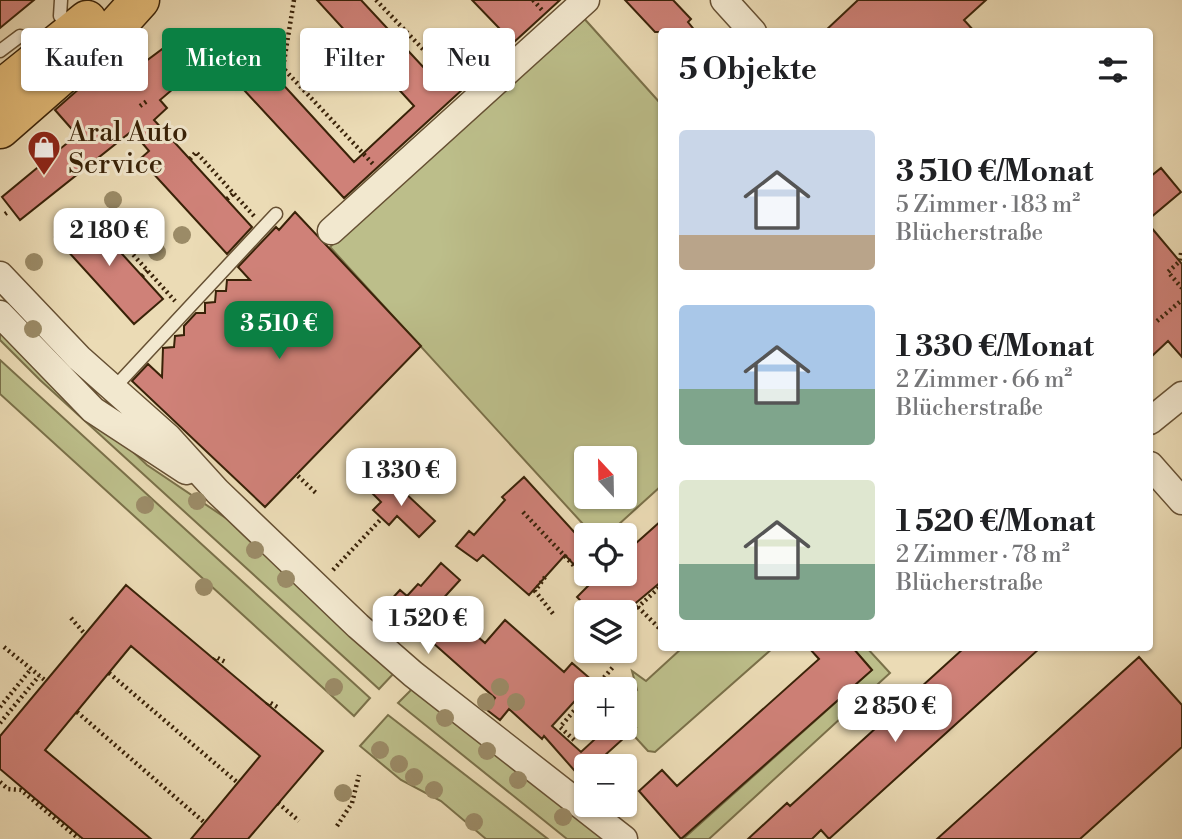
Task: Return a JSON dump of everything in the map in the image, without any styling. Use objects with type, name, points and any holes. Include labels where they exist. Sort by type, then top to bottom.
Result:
[{"type":"main road","points":[[98,23],[140,0]]},
{"type":"main road","points":[[0,90],[21,80]]},
{"type":"main road","points":[[0,129],[31,91]]},
{"type":"street","points":[[331,232],[586,0]]},
{"type":"street","points":[[724,0],[749,28]]},
{"type":"street","points":[[0,275],[34,313],[168,437],[217,491],[413,674],[624,839]]},
{"type":"street","points":[[0,314],[93,410],[217,491]]},
{"type":"street","points":[[93,410],[114,388]]},
{"type":"street","points":[[1153,419],[1182,395]]},
{"type":"street","points":[[1153,468],[1182,501]]},
{"type":"lane","points":[[0,51],[21,36]]},
{"type":"lane","points":[[114,388],[276,214]]},
{"type":"path","points":[[294,0],[282,68],[388,180]]},
{"type":"path","points":[[376,0],[441,72],[475,101]]},
{"type":"path","points":[[140,106],[147,101]]},
{"type":"path","points":[[190,159],[196,152],[264,227]]},
{"type":"path","points":[[227,199],[233,193]]},
{"type":"path","points":[[103,233],[109,228],[185,312]]},
{"type":"path","points":[[1181,253],[1180,261],[1168,272],[1182,288]]},
{"type":"path","points":[[142,276],[148,270]]},
{"type":"path","points":[[1157,321],[1182,300]]},
{"type":"path","points":[[298,476],[317,494]]},
{"type":"path","points":[[523,512],[574,567]]},
{"type":"path","points":[[333,570],[382,519]]},
{"type":"path","points":[[545,577],[535,591],[554,615]]},
{"type":"path","points":[[658,588],[637,606],[658,627]]},
{"type":"path","points":[[71,618],[85,634]]},
{"type":"path","points":[[4,647],[46,681]]},
{"type":"path","points":[[214,660],[216,657],[227,663]]},
{"type":"path","points":[[604,677],[613,667]]},
{"type":"path","points":[[0,707],[31,669]]},
{"type":"path","points":[[109,673],[238,783]]},
{"type":"path","points":[[0,723],[39,676]]},
{"type":"path","points":[[267,705],[269,702],[279,708]]},
{"type":"path","points":[[574,711],[560,727],[574,740]]},
{"type":"path","points":[[77,712],[205,823]]},
{"type":"path","points":[[337,826],[355,803],[359,775]]},
{"type":"path","points":[[0,782],[8,789],[21,790],[79,839]]},
{"type":"path","points":[[278,803],[299,821]]},
{"type":"green space","points":[[581,15],[658,101],[658,489],[637,508],[637,446],[574,446],[574,509],[636,509],[620,523],[582,523],[330,247],[499,91],[515,91],[515,76]]},
{"type":"green space","points":[[0,327],[147,465],[248,533],[395,672],[379,689],[40,380],[0,340]]},
{"type":"green space","points":[[0,360],[370,698],[354,716],[0,394]]},
{"type":"green space","points":[[679,651],[770,651],[655,752],[648,751],[637,739],[637,677],[634,677],[632,671],[646,681]]},
{"type":"green space","points":[[856,651],[870,651],[890,673],[709,839],[683,839],[872,670]]},
{"type":"green space","points":[[416,685],[604,839],[567,839],[398,703]]},
{"type":"green space","points":[[388,715],[548,839],[486,839],[441,801],[401,780],[360,746]]},
{"type":"building","points":[[0,0],[34,0],[0,28]]},
{"type":"building","points":[[317,0],[361,0],[387,28],[343,28]]},
{"type":"building","points":[[472,0],[560,0],[515,41],[515,28],[499,28]]},
{"type":"building","points":[[625,0],[673,0],[691,19],[688,22],[693,28],[658,28],[658,32]]},
{"type":"building","points":[[858,0],[986,0],[964,20],[971,28],[828,28]]},
{"type":"building","points":[[162,49],[162,91],[170,91],[160,100],[167,108],[154,120],[252,227],[227,254],[140,159],[149,151],[132,131],[20,220],[2,197],[77,135],[55,110],[77,91],[148,91],[148,60]]},
{"type":"building","points":[[409,52],[423,67],[423,91],[461,91],[344,198],[245,91],[286,91],[286,88],[354,162],[414,106],[400,91],[409,91]]},
{"type":"building","points":[[1161,168],[1181,192],[1153,215],[1153,175]]},
{"type":"building","points":[[83,211],[163,299],[134,324],[55,237]]},
{"type":"building","points":[[295,212],[421,346],[265,507],[132,381],[148,364],[162,377],[163,348],[174,347],[175,336],[184,335],[184,326],[196,313],[205,313],[205,303],[215,302],[216,291],[226,291],[227,280],[250,280],[238,267],[276,227],[279,230]]},
{"type":"building","points":[[1153,230],[1182,264],[1182,357],[1168,341],[1153,355]]},
{"type":"building","points":[[387,476],[435,521],[419,537],[397,516],[389,525],[373,510],[381,502],[372,493]]},
{"type":"building","points":[[524,477],[574,532],[574,565],[565,555],[529,595],[483,555],[477,561],[456,546],[469,531],[474,535],[505,500],[502,497]]},
{"type":"building","points":[[658,524],[658,584],[637,602],[580,600],[577,597],[588,586],[637,586],[637,542]]},
{"type":"building","points":[[441,563],[460,580],[439,603],[485,643],[505,620],[564,672],[572,663],[588,677],[574,677],[574,702],[552,726],[581,752],[594,740],[622,740],[606,754],[574,754],[574,770],[544,736],[542,739],[509,709],[500,720],[487,710],[495,698],[388,603],[400,590],[407,596],[418,584],[421,586]]},
{"type":"building","points":[[126,585],[323,751],[248,839],[191,839],[260,756],[131,646],[45,750],[151,839],[83,839],[0,769],[0,736]]},
{"type":"building","points":[[812,651],[856,651],[872,670],[681,839],[639,791],[662,770],[677,786],[819,659]]},
{"type":"building","points":[[961,651],[1037,651],[829,839],[821,830],[812,839],[748,839],[787,803],[790,806]]},
{"type":"building","points":[[1139,657],[1182,705],[1182,747],[1080,839],[937,839]]},
{"type":"place","name":"Aral Auto Service","points":[[44,177]]}]
